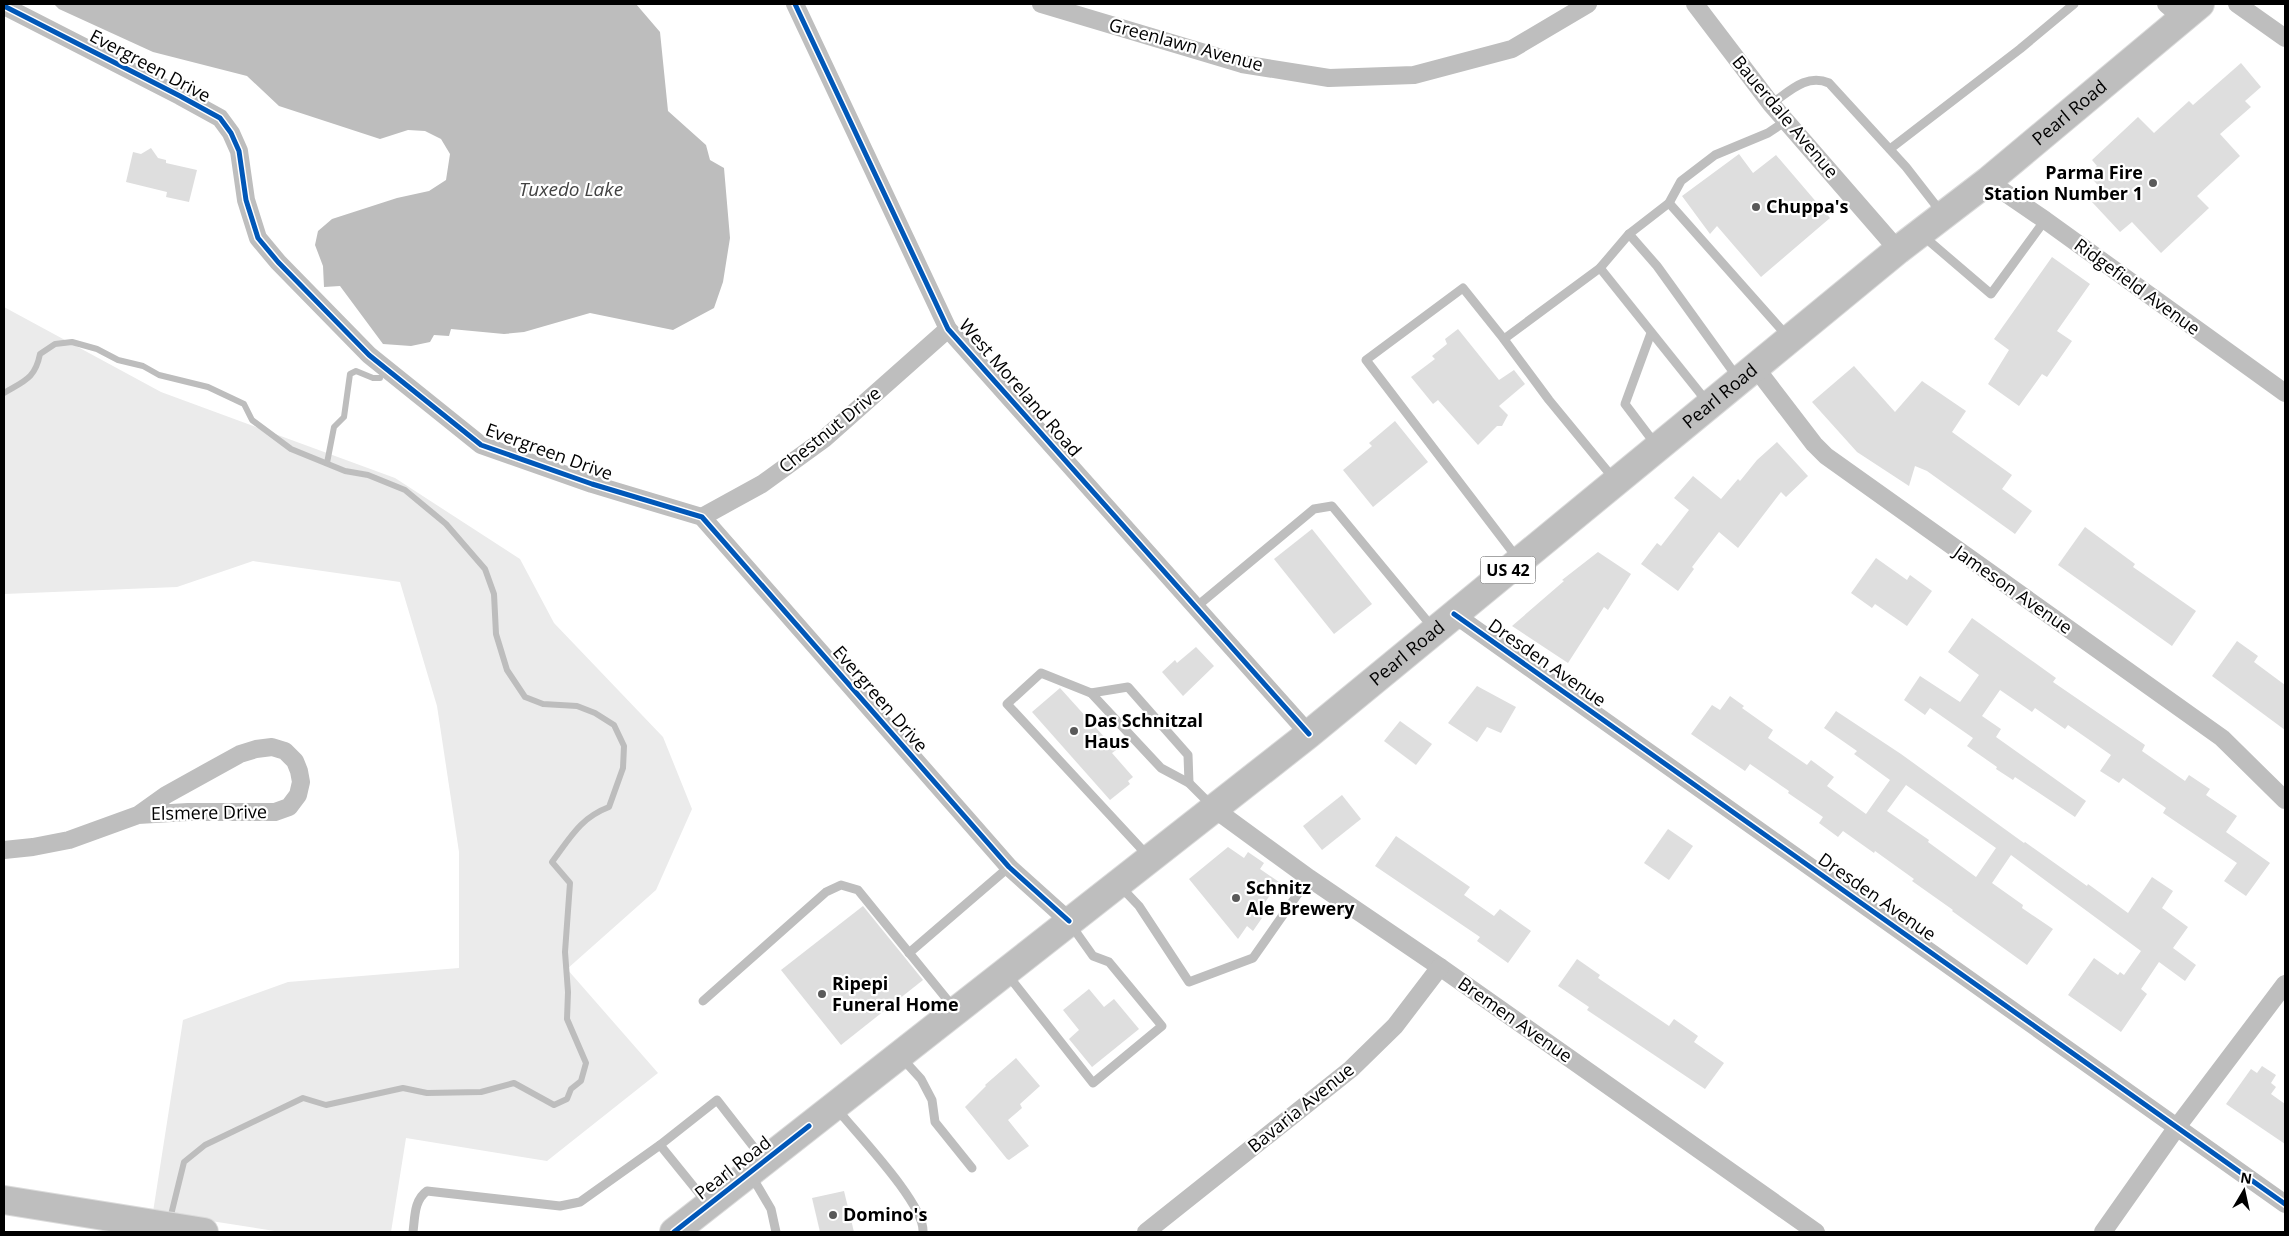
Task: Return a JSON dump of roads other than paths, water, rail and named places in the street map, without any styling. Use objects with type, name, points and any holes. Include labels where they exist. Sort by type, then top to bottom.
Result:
[{"type":"main road","name":"Pearl Road","points":[[674,1232],[1309,734],[1898,250],[1988,181],[2183,9]]},
{"type":"main road","points":[[4,1200],[192,1230]]},
{"type":"main road","points":[[696,1232],[709,1205]]},
{"type":"street","name":"West Moreland Road","points":[[795,4],[948,329],[1309,734]]},
{"type":"street","name":"Greenlawn Avenue","points":[[1041,4],[1242,64],[1329,78],[1414,75],[1512,49],[1588,4]]},
{"type":"street","name":"Bauerdale Avenue","points":[[1694,4],[1771,104],[1898,250]]},
{"type":"street","points":[[2237,4],[2285,38]]},
{"type":"street","name":"Evergreen Drive","points":[[4,6],[220,118],[231,133],[239,151],[246,200],[258,238],[278,262],[369,355],[481,445],[592,484],[702,517],[1010,868],[1069,922]]},
{"type":"street","name":"Ridgefield Avenue","points":[[1988,181],[2285,393]]},
{"type":"street","name":"Chestnut Drive","points":[[702,517],[762,484],[824,439],[948,329]]},
{"type":"street","name":"Jameson Avenue","points":[[1747,374],[1826,456],[2222,738],[2285,800]]},
{"type":"street","name":"Dresden Avenue","points":[[1444,622],[2177,1127],[2285,1204]]},
{"type":"street","name":"Elsmere Drive","points":[[4,850],[69,840],[138,815],[188,812],[275,812],[289,807],[298,795],[301,782],[299,771],[295,761],[285,751],[272,746],[256,749],[240,754],[166,794],[138,815]]},
{"type":"street","name":"Bremen Avenue","points":[[1213,808],[1309,878],[1440,967],[1816,1232]]},
{"type":"street","name":"Bavaria Avenue","points":[[1146,1232],[1351,1069],[1395,1026],[1440,967]]},
{"type":"street","points":[[2103,1232],[2177,1127],[2285,984]]},
{"type":"lane","points":[[1890,149],[2020,49],[2074,4]]},
{"type":"lane","points":[[1771,104],[1804,82],[1820,79],[1829,83],[1890,149],[1944,215]]},
{"type":"lane","points":[[1504,339],[1600,268],[1629,234],[1669,203],[1682,181],[1715,154],[1768,133],[1786,121]]},
{"type":"lane","points":[[1669,203],[1790,339]]},
{"type":"lane","points":[[1920,233],[1991,294],[2045,220]]},
{"type":"lane","points":[[1629,234],[1747,374]]},
{"type":"lane","points":[[1600,268],[1710,405]]},
{"type":"lane","points":[[1519,561],[1366,360],[1463,288],[1549,400],[1616,481]]},
{"type":"lane","points":[[1651,332],[1625,404],[1658,447]]},
{"type":"lane","points":[[1196,607],[1314,509],[1332,506],[1444,622]]},
{"type":"lane","points":[[1150,858],[1006,704],[1041,673],[1090,693],[1160,768],[1189,783],[1213,808]]},
{"type":"lane","points":[[1090,693],[1128,688],[1188,755],[1189,783]]},
{"type":"lane","points":[[909,953],[1010,868]]},
{"type":"lane","points":[[1117,884],[1139,906],[1188,982],[1253,958],[1309,878]]},
{"type":"lane","points":[[703,1001],[826,892],[841,885],[858,890],[956,1010]]},
{"type":"lane","points":[[1005,972],[1093,1083],[1162,1026],[1109,962],[1093,956],[1069,922]]},
{"type":"lane","points":[[899,1055],[922,1079],[932,1100],[935,1122],[972,1168]]},
{"type":"lane","points":[[413,1232],[417,1204],[421,1196],[427,1191],[560,1206],[580,1202],[660,1145],[717,1100],[757,1167],[771,1209],[776,1232]]},
{"type":"lane","points":[[834,1106],[907,1195],[918,1211],[923,1232]]},
{"type":"lane","points":[[660,1145],[709,1205]]},
{"type":"water","name":"Tuxedo Lake","points":[[54,4],[636,4],[660,32],[668,111],[706,145],[710,160],[724,168],[730,238],[723,282],[714,308],[673,330],[590,313],[524,332],[504,334],[451,329],[449,336],[434,335],[430,342],[411,346],[383,344],[340,286],[324,287],[323,266],[315,245],[318,231],[332,219],[397,198],[429,191],[446,180],[450,154],[441,139],[425,131],[408,130],[380,139],[279,106],[247,76],[153,52],[59,9]]},
{"type":"waterway","points":[[4,393],[23,382],[32,374],[40,354],[55,344],[72,342],[97,349],[118,360],[143,366],[159,375],[208,387],[244,404],[252,420],[291,449],[345,471],[368,475],[405,490],[446,524],[485,569],[494,594],[496,634],[507,670],[525,697],[543,704],[577,706],[595,713],[614,725],[624,746],[623,768],[609,807],[583,823],[552,862],[570,883],[565,952],[568,992],[567,1019],[586,1063],[581,1081],[571,1089],[567,1099],[554,1105],[514,1083],[481,1092],[427,1093],[403,1088],[326,1105],[303,1098],[205,1145],[184,1162],[170,1219]]},
{"type":"waterway","points":[[327,463],[334,427],[344,417],[350,374],[356,371],[373,378],[380,378]]},
{"type":"place","name":"Parma Fire Station Number 1","points":[[2153,183]]},
{"type":"place","name":"Chuppa's","points":[[1756,207]]},
{"type":"place","name":"Das Schnitzal Haus","points":[[1074,731]]},
{"type":"place","name":"Schnitz Ale Brewery","points":[[1236,898]]},
{"type":"place","name":"Ripepi Funeral Home","points":[[822,994]]},
{"type":"place","name":"Domino's","points":[[833,1215]]}]
